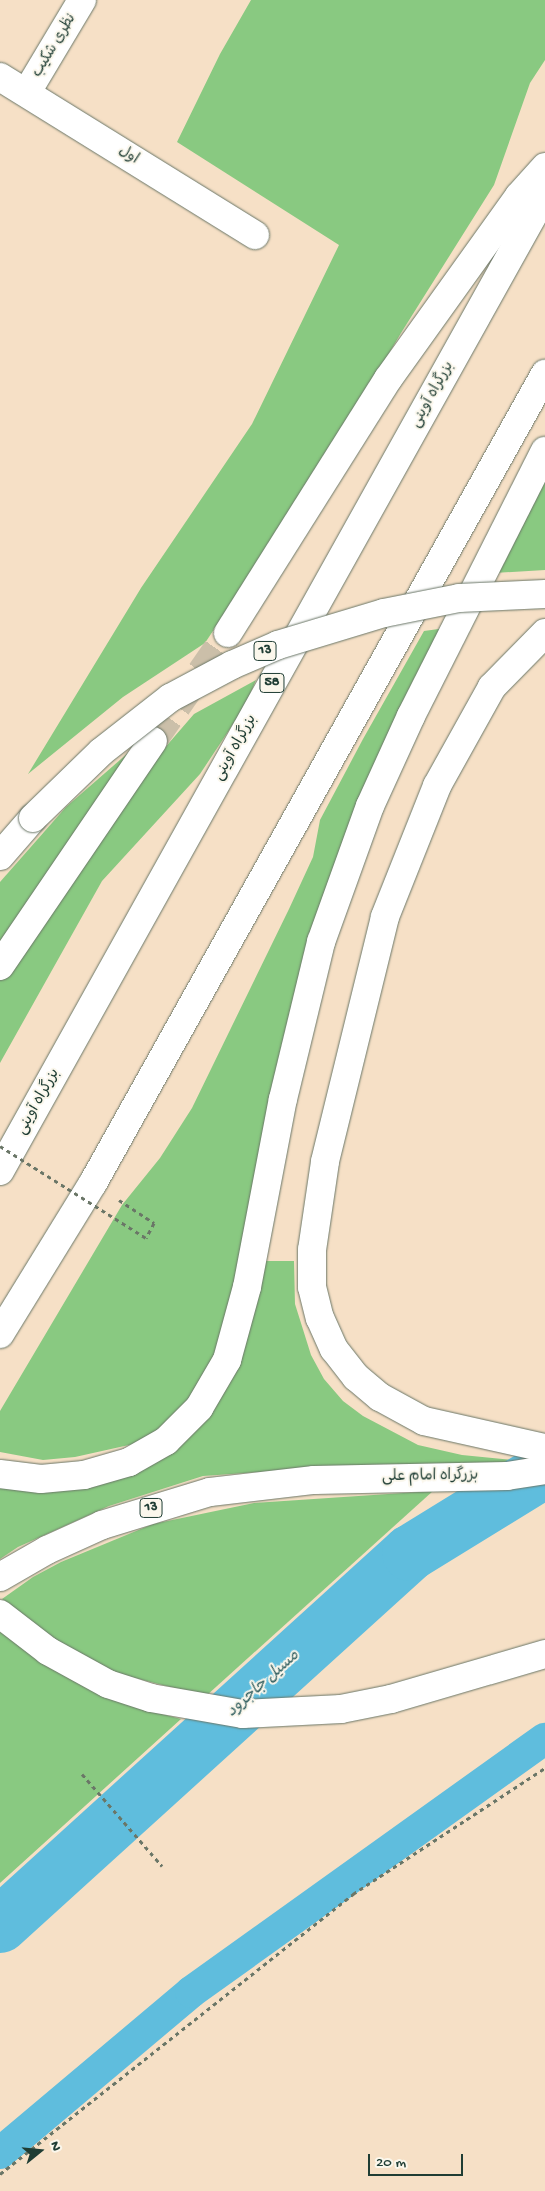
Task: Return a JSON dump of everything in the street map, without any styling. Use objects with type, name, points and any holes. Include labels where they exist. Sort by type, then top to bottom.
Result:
[{"type":"main road","name":"نظری شکیب","points":[[27,92],[82,0]]},
{"type":"main road","name":"اول","points":[[0,76],[255,235]]},
{"type":"main road","points":[[228,633],[388,379],[519,196],[545,167]]},
{"type":"main road","name":"بزرگراه آوینی","points":[[0,1171],[545,194]]},
{"type":"main road","points":[[0,1334],[93,1183],[545,374]]},
{"type":"main road","points":[[0,1474],[40,1479],[84,1475],[129,1462],[166,1441],[199,1408],[227,1360],[247,1287],[283,1099],[321,942],[370,806],[410,716],[545,451]]},
{"type":"main road","name":"13","points":[[0,856],[34,818],[101,752],[170,698],[232,665],[278,646],[384,612],[459,598],[545,594]]},
{"type":"main road","points":[[545,633],[492,686],[437,786],[385,917],[325,1162],[312,1250],[312,1286],[320,1318],[334,1349],[356,1378],[380,1397],[424,1421],[545,1448]]},
{"type":"main road","points":[[0,966],[153,740]]},
{"type":"main road","name":"بزرگراه امام علی","points":[[0,1577],[47,1550],[102,1525],[162,1504],[210,1492],[314,1480],[507,1476],[545,1470]]},
{"type":"main road","points":[[0,1614],[48,1651],[108,1684],[151,1698],[204,1709],[243,1714],[341,1708],[444,1686],[545,1654]]},
{"type":"path","points":[[0,1146],[146,1238],[154,1222],[93,1183]]},
{"type":"path","points":[[0,2174],[353,1894],[545,1768]]},
{"type":"path","points":[[82,1774],[162,1866]]},
{"type":"green space","points":[[251,0],[545,0],[545,60],[530,83],[494,185],[401,333],[319,471],[205,643],[123,697],[28,774],[141,588],[252,424],[339,245],[177,142],[220,54]]},
{"type":"green space","points":[[545,477],[545,570],[494,573]]},
{"type":"green space","points":[[446,628],[393,731],[222,1344],[189,1400],[160,1429],[138,1443],[75,1457],[43,1460],[0,1452],[0,1411],[122,1205],[160,1158],[192,1108],[313,857],[320,820],[363,739],[424,631]]},
{"type":"green space","points":[[256,680],[245,706],[200,774],[102,881],[0,1063],[0,980],[24,944],[130,788],[194,714]]},
{"type":"green space","points":[[136,746],[0,942],[0,882],[66,807]]},
{"type":"green space","points":[[262,1261],[294,1261],[295,1304],[311,1355],[324,1379],[343,1401],[363,1416],[418,1445],[462,1455],[543,1463],[359,1465],[203,1476],[109,1506],[18,1547],[0,1559],[0,1482],[11,1485],[185,1435]]},
{"type":"green space","points":[[433,1491],[206,1696],[115,1673],[59,1643],[2,1599],[33,1577],[61,1562],[153,1524],[254,1503]]},
{"type":"green space","points":[[0,1632],[83,1686],[143,1709],[181,1719],[0,1883]]},
{"type":"waterway","name":"مسیل جاجرود","points":[[0,1925],[410,1553],[545,1470]]},
{"type":"waterway","points":[[0,2153],[191,1992],[545,1739]]},
{"type":"tunnel","points":[[153,741],[228,633]]}]
